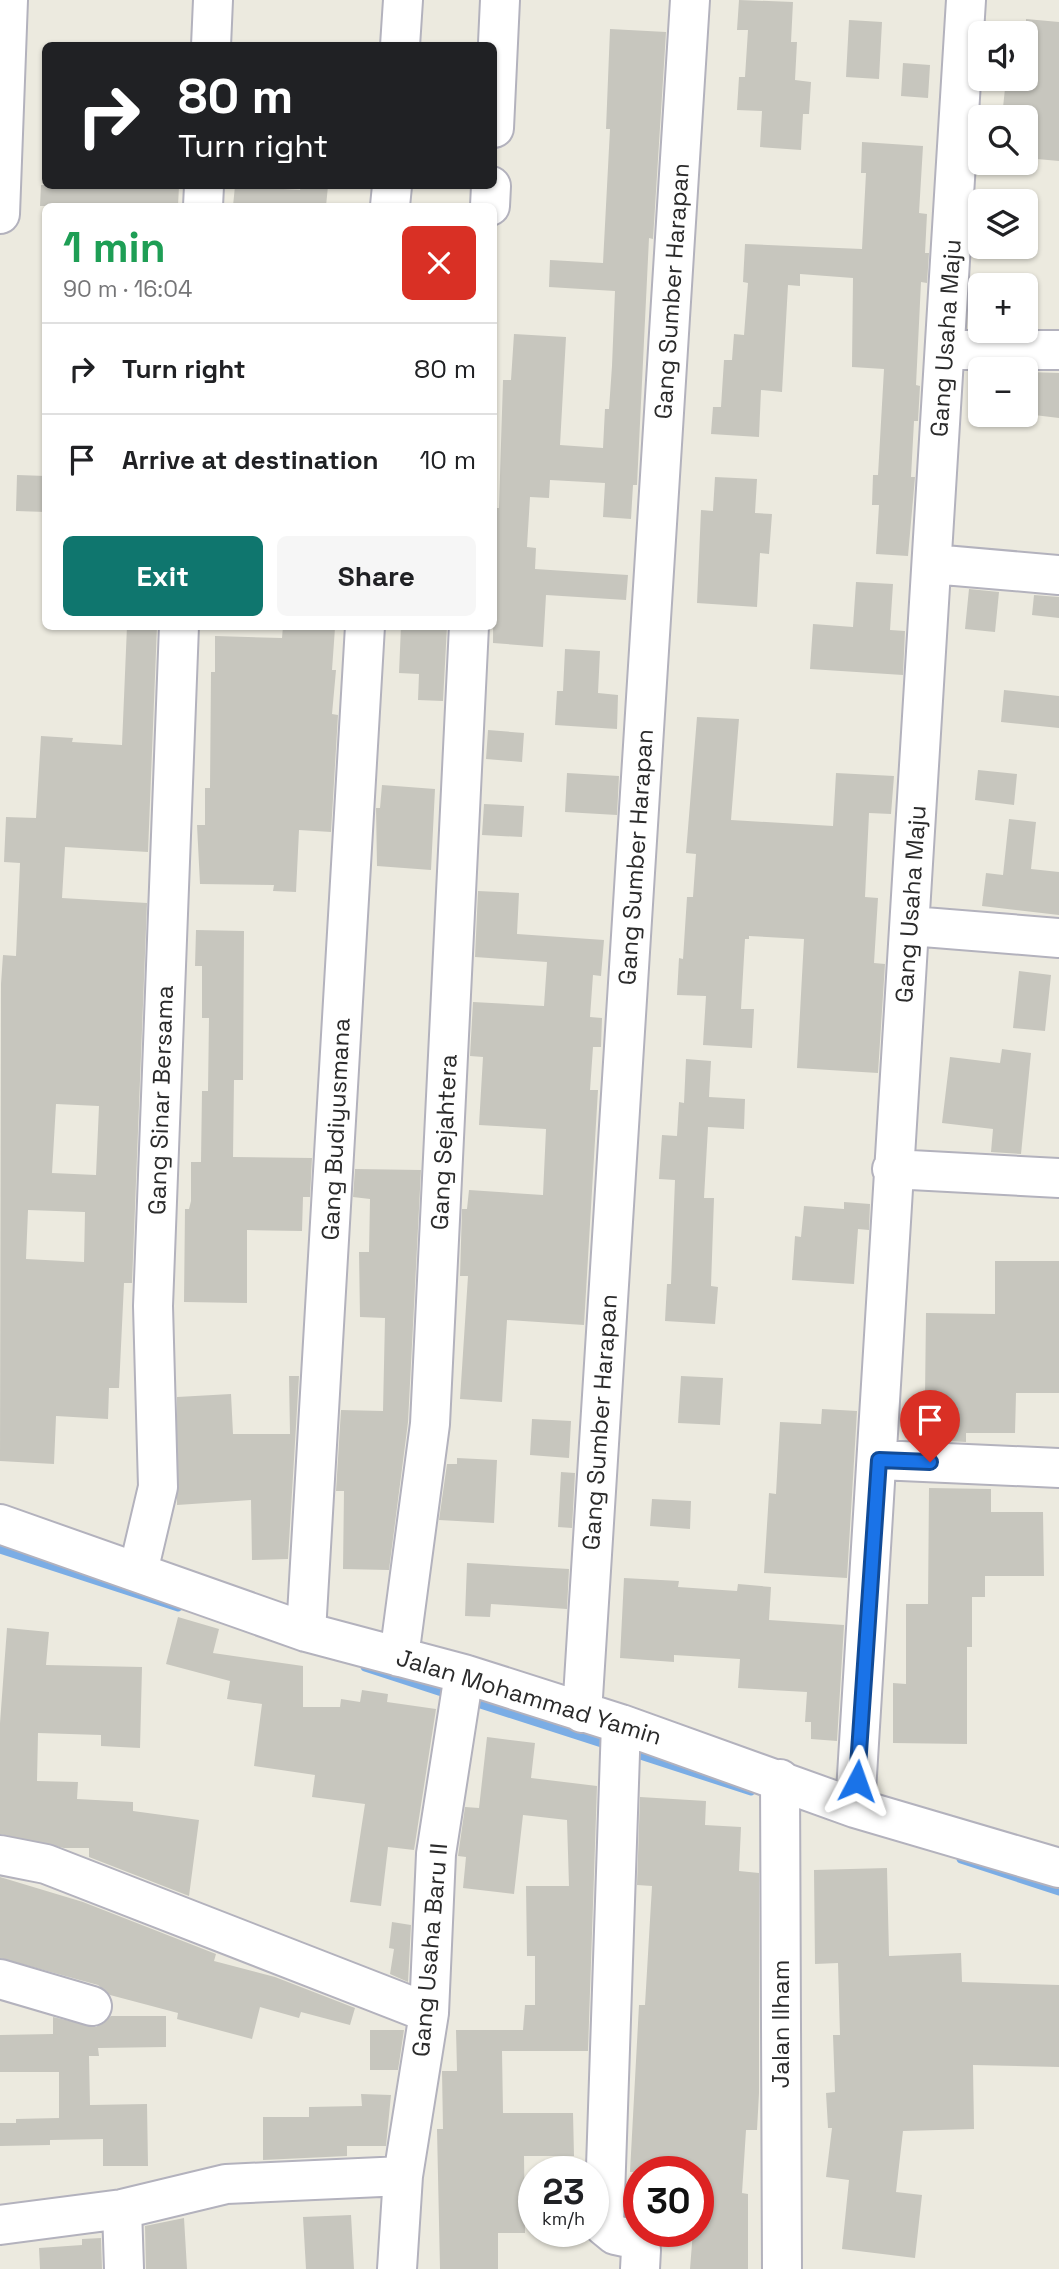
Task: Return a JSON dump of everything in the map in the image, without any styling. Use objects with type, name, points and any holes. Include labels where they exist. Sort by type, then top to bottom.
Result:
[{"type":"street","points":[[0,214],[8,0]]},
{"type":"street","points":[[211,42],[213,0]]},
{"type":"street","points":[[400,42],[402,0]]},
{"type":"street","points":[[497,64],[500,0]]},
{"type":"street","name":"Gang Sumber Harapan","points":[[582,1713],[690,0]]},
{"type":"street","name":"Gang Usaha Maju","points":[[855,1808],[879,1460],[892,1169],[911,926],[966,0]]},
{"type":"street","points":[[946,350],[1059,350]]},
{"type":"street","points":[[932,564],[1059,575]]},
{"type":"street","name":"Gang Sinar Bersama","points":[[138,1572],[158,1488],[153,1306],[179,630]]},
{"type":"street","name":"Gang Budiyusmana","points":[[306,1632],[366,630]]},
{"type":"street","name":"Gang Sejahtera","points":[[399,1657],[430,1424],[469,630]]},
{"type":"street","points":[[911,926],[1059,938]]},
{"type":"street","points":[[892,1169],[1059,1178]]},
{"type":"street","points":[[879,1460],[1059,1468]]},
{"type":"street","name":"Jalan Mohammad Yamin","points":[[0,1524],[306,1632],[464,1674],[621,1724],[855,1808],[1059,1868]]},
{"type":"street","name":"Gang Usaha Baru II","points":[[397,2269],[403,2176],[429,2013],[436,1854],[464,1674]]},
{"type":"street","points":[[621,1724],[604,2226],[615,2235],[638,2240],[641,2250],[640,2269]]},
{"type":"street","name":"Jalan Ilham","points":[[780,1779],[782,2269]]},
{"type":"street","points":[[0,1855],[46,1864],[429,2013]]},
{"type":"street","points":[[0,1979],[92,2006]]},
{"type":"street","points":[[0,2225],[122,2209],[226,2184],[403,2176]]},
{"type":"street","points":[[122,2209],[124,2269]]},
{"type":"building","points":[[739,0],[793,2],[791,42],[797,42],[795,80],[811,82],[809,114],[803,114],[801,150],[760,147],[762,111],[737,110],[739,77],[745,77],[748,30],[737,30]]},
{"type":"building","points":[[1026,19],[1059,22],[1059,161],[1038,159],[1038,105],[1003,105],[1005,91],[1038,91],[1038,21]]},
{"type":"building","points":[[849,20],[882,22],[879,79],[846,77]]},
{"type":"building","points":[[610,29],[666,32],[653,239],[649,238],[637,485],[633,485],[631,519],[603,517],[605,483],[550,480],[549,498],[530,497],[527,547],[536,548],[535,569],[628,575],[626,600],[546,595],[543,647],[493,643],[493,630],[497,630],[497,508],[503,380],[511,380],[514,334],[566,337],[560,445],[603,448],[605,409],[609,409],[615,291],[549,287],[550,260],[603,263],[610,129],[606,129]]},
{"type":"building","points":[[903,63],[930,65],[928,98],[901,96]]},
{"type":"building","points":[[862,142],[923,146],[919,213],[927,214],[925,253],[929,253],[927,283],[921,282],[916,385],[920,386],[918,421],[914,421],[911,477],[915,477],[908,556],[876,554],[879,505],[872,505],[873,475],[878,475],[884,369],[852,367],[853,278],[800,274],[800,286],[788,285],[782,392],[761,390],[759,437],[711,434],[713,407],[721,407],[724,360],[732,360],[734,334],[744,335],[748,283],[743,282],[745,244],[862,249],[866,173],[861,173]]},
{"type":"building","points":[[41,185],[42,189],[179,189],[178,203],[42,203],[40,206]]},
{"type":"building","points":[[235,189],[328,189],[326,203],[233,203]]},
{"type":"building","points":[[1038,372],[1059,373],[1059,418],[1038,415]]},
{"type":"building","points":[[17,475],[42,476],[42,512],[16,511]]},
{"type":"building","points":[[715,477],[757,479],[755,513],[772,514],[769,554],[760,553],[757,607],[697,603],[701,510],[713,511]]},
{"type":"building","points":[[856,582],[893,584],[890,630],[905,631],[903,675],[810,669],[813,624],[853,627]]},
{"type":"building","points":[[969,589],[999,592],[995,632],[965,629]]},
{"type":"building","points":[[1034,595],[1059,597],[1059,618],[1032,615]]},
{"type":"building","points":[[127,630],[157,630],[148,852],[65,847],[62,898],[147,903],[132,1283],[124,1283],[119,1388],[109,1388],[108,1419],[56,1416],[54,1464],[0,1461],[1,984],[3,955],[16,956],[20,863],[4,862],[6,817],[36,818],[41,736],[73,738],[72,742],[122,745]],"holes":[[[56,1104],[99,1106],[96,1175],[52,1173]],[[28,1210],[85,1212],[84,1262],[26,1259]]]},
{"type":"building","points":[[283,630],[335,630],[332,670],[336,670],[332,714],[338,715],[331,832],[299,830],[296,892],[273,891],[274,885],[200,884],[197,825],[205,825],[205,788],[210,788],[211,672],[215,672],[215,636],[282,638]]},
{"type":"building","points":[[401,630],[447,630],[443,701],[418,700],[419,674],[399,673]]},
{"type":"building","points":[[565,649],[600,651],[598,693],[618,695],[617,729],[555,725],[557,691],[563,691]]},
{"type":"building","points":[[1004,690],[1059,696],[1059,728],[1001,722]]},
{"type":"building","points":[[697,717],[739,719],[731,820],[833,826],[836,773],[894,776],[891,814],[869,813],[865,897],[878,898],[874,963],[885,964],[878,1073],[797,1068],[804,939],[749,936],[749,939],[745,939],[741,1009],[754,1009],[752,1048],[703,1045],[706,996],[677,995],[679,958],[683,959],[687,897],[693,897],[696,854],[686,853]]},
{"type":"building","points":[[488,730],[524,733],[522,762],[486,759]]},
{"type":"building","points":[[978,770],[1017,774],[1014,805],[975,800]]},
{"type":"building","points":[[567,773],[619,776],[617,815],[565,812]]},
{"type":"building","points":[[382,785],[435,789],[431,870],[377,866],[376,808],[380,808]]},
{"type":"building","points":[[484,804],[524,806],[522,837],[482,835]]},
{"type":"building","points":[[1009,819],[1036,822],[1031,869],[1059,872],[1059,915],[982,906],[986,873],[1003,875]]},
{"type":"building","points":[[478,891],[519,893],[517,934],[604,940],[601,976],[593,975],[590,1017],[602,1018],[601,1047],[593,1047],[590,1090],[598,1090],[584,1325],[507,1320],[502,1402],[460,1399],[468,1276],[460,1276],[462,1209],[467,1209],[469,1190],[543,1195],[546,1129],[479,1125],[483,1057],[470,1056],[473,1002],[544,1006],[547,962],[475,957]]},
{"type":"building","points":[[196,930],[244,931],[243,1080],[234,1080],[233,1157],[312,1158],[310,1197],[303,1197],[302,1231],[247,1230],[247,1303],[184,1302],[185,1209],[189,1209],[191,1201],[191,1162],[201,1162],[202,1091],[208,1091],[209,1018],[202,1018],[202,966],[195,966]]},
{"type":"building","points":[[1019,971],[1051,975],[1045,1031],[1013,1028]]},
{"type":"building","points":[[1002,1049],[1031,1053],[1021,1154],[991,1152],[993,1129],[942,1123],[950,1057],[1000,1063]]},
{"type":"building","points":[[686,1059],[711,1061],[709,1097],[745,1099],[744,1129],[708,1127],[704,1198],[714,1198],[711,1286],[718,1287],[715,1324],[665,1321],[667,1284],[671,1284],[675,1180],[659,1179],[662,1135],[677,1136],[679,1102],[684,1103]]},
{"type":"building","points":[[355,1169],[421,1170],[408,1422],[389,1570],[343,1569],[344,1491],[336,1491],[341,1410],[383,1411],[385,1318],[360,1317],[359,1252],[369,1252],[370,1199],[353,1197]]},
{"type":"building","points":[[844,1202],[870,1204],[869,1230],[858,1229],[854,1284],[792,1280],[795,1236],[801,1237],[804,1206],[844,1209]]},
{"type":"building","points":[[995,1261],[1059,1261],[1059,1393],[1016,1393],[1015,1433],[966,1433],[966,1442],[929,1440],[929,1396],[925,1396],[926,1313],[995,1314]]},
{"type":"building","points":[[289,1376],[299,1376],[288,1559],[252,1560],[251,1500],[177,1505],[177,1397],[231,1394],[233,1434],[290,1434]]},
{"type":"building","points":[[681,1376],[723,1378],[720,1425],[678,1423]]},
{"type":"building","points":[[822,1409],[857,1411],[847,1578],[764,1573],[769,1493],[776,1494],[780,1422],[821,1424]]},
{"type":"building","points":[[532,1419],[571,1421],[569,1458],[530,1455]]},
{"type":"building","points":[[457,1458],[497,1460],[494,1523],[439,1520],[447,1464],[457,1464]]},
{"type":"building","points":[[561,1472],[575,1473],[572,1528],[558,1527]]},
{"type":"building","points":[[929,1488],[991,1489],[991,1512],[1043,1512],[1044,1576],[985,1576],[985,1597],[972,1597],[972,1647],[967,1647],[967,1744],[893,1743],[893,1683],[906,1684],[906,1604],[928,1604]]},
{"type":"building","points":[[652,1499],[691,1501],[690,1529],[650,1526]]},
{"type":"building","points":[[467,1563],[569,1569],[567,1609],[491,1604],[490,1617],[465,1616]]},
{"type":"building","points":[[624,1578],[679,1581],[678,1587],[737,1591],[738,1584],[771,1587],[769,1620],[844,1625],[837,1741],[811,1739],[811,1722],[805,1722],[807,1692],[738,1688],[740,1659],[674,1655],[674,1662],[620,1658]]},
{"type":"building","points":[[178,1617],[219,1629],[213,1653],[303,1666],[303,1707],[340,1707],[341,1699],[360,1702],[362,1690],[388,1694],[387,1702],[436,1709],[414,1850],[388,1847],[381,1906],[350,1902],[365,1804],[312,1797],[315,1775],[254,1766],[262,1704],[227,1699],[230,1681],[166,1664]]},
{"type":"building","points":[[7,1628],[49,1632],[46,1665],[142,1667],[140,1748],[101,1746],[101,1735],[38,1733],[37,1781],[78,1782],[77,1799],[133,1802],[133,1811],[199,1820],[189,1896],[89,1857],[89,1848],[64,1848],[0,1834],[0,1723]]},
{"type":"building","points":[[487,1737],[535,1743],[531,1778],[597,1786],[588,2051],[502,2051],[503,2113],[573,2113],[574,2156],[518,2156],[518,2233],[498,2233],[498,2269],[440,2269],[437,2129],[443,2129],[442,2071],[457,2071],[456,2030],[523,2030],[525,2005],[535,2005],[535,1956],[527,1956],[526,1886],[569,1886],[567,1820],[523,1815],[514,1894],[463,1888],[466,1857],[458,1856],[465,1807],[479,1808]]},
{"type":"building","points":[[640,1797],[706,1801],[705,1825],[741,1827],[739,1871],[759,1873],[759,2093],[757,2130],[746,2130],[742,2193],[748,2194],[748,2269],[690,2269],[692,2247],[714,2247],[714,2156],[631,2156],[639,2005],[645,2005],[652,1886],[637,1885]]},
{"type":"building","points":[[887,1868],[889,1956],[961,1953],[962,1982],[1059,1985],[1059,2067],[973,2065],[974,2129],[903,2131],[896,2192],[922,2195],[915,2258],[842,2249],[849,2180],[826,2177],[832,2128],[828,2128],[826,2093],[835,2092],[833,2035],[840,2035],[838,1963],[815,1964],[814,1870]]},
{"type":"building","points":[[0,1877],[83,1902],[216,1954],[214,1961],[275,1977],[355,2008],[350,2025],[301,2012],[299,2018],[260,2007],[252,2039],[177,2019],[178,2013],[110,1995],[98,1985],[0,1958]]},
{"type":"building","points":[[392,1922],[411,1925],[408,1982],[390,1974],[394,1949],[389,1948]]},
{"type":"building","points":[[111,2016],[166,2016],[166,2047],[98,2048],[99,2056],[89,2056],[90,2105],[147,2104],[148,2166],[103,2166],[103,2139],[50,2140],[50,2145],[0,2146],[0,2123],[16,2123],[16,2119],[59,2118],[59,2072],[0,2072],[0,2035],[53,2034],[53,2017],[96,2027]]},
{"type":"building","points":[[370,2030],[404,2030],[398,2070],[370,2070]]},
{"type":"building","points":[[361,2094],[391,2095],[386,2146],[347,2146],[347,2156],[263,2160],[263,2117],[309,2117],[309,2107],[362,2106]]},
{"type":"building","points":[[351,2215],[354,2269],[306,2269],[303,2217]]},
{"type":"building","points":[[184,2218],[187,2269],[146,2269],[145,2226]]},
{"type":"building","points":[[101,2238],[102,2269],[40,2269],[39,2248],[82,2245],[82,2239]]},
{"type":"waterway","points":[[0,1549],[178,1607]]},
{"type":"waterway","points":[[365,1667],[451,1695]]},
{"type":"waterway","points":[[468,1700],[611,1746]]},
{"type":"waterway","points":[[628,1751],[751,1791]]},
{"type":"waterway","points":[[961,1859],[1059,1891]]},
{"type":"route","points":[[857,1781],[879,1460],[930,1462]]}]
